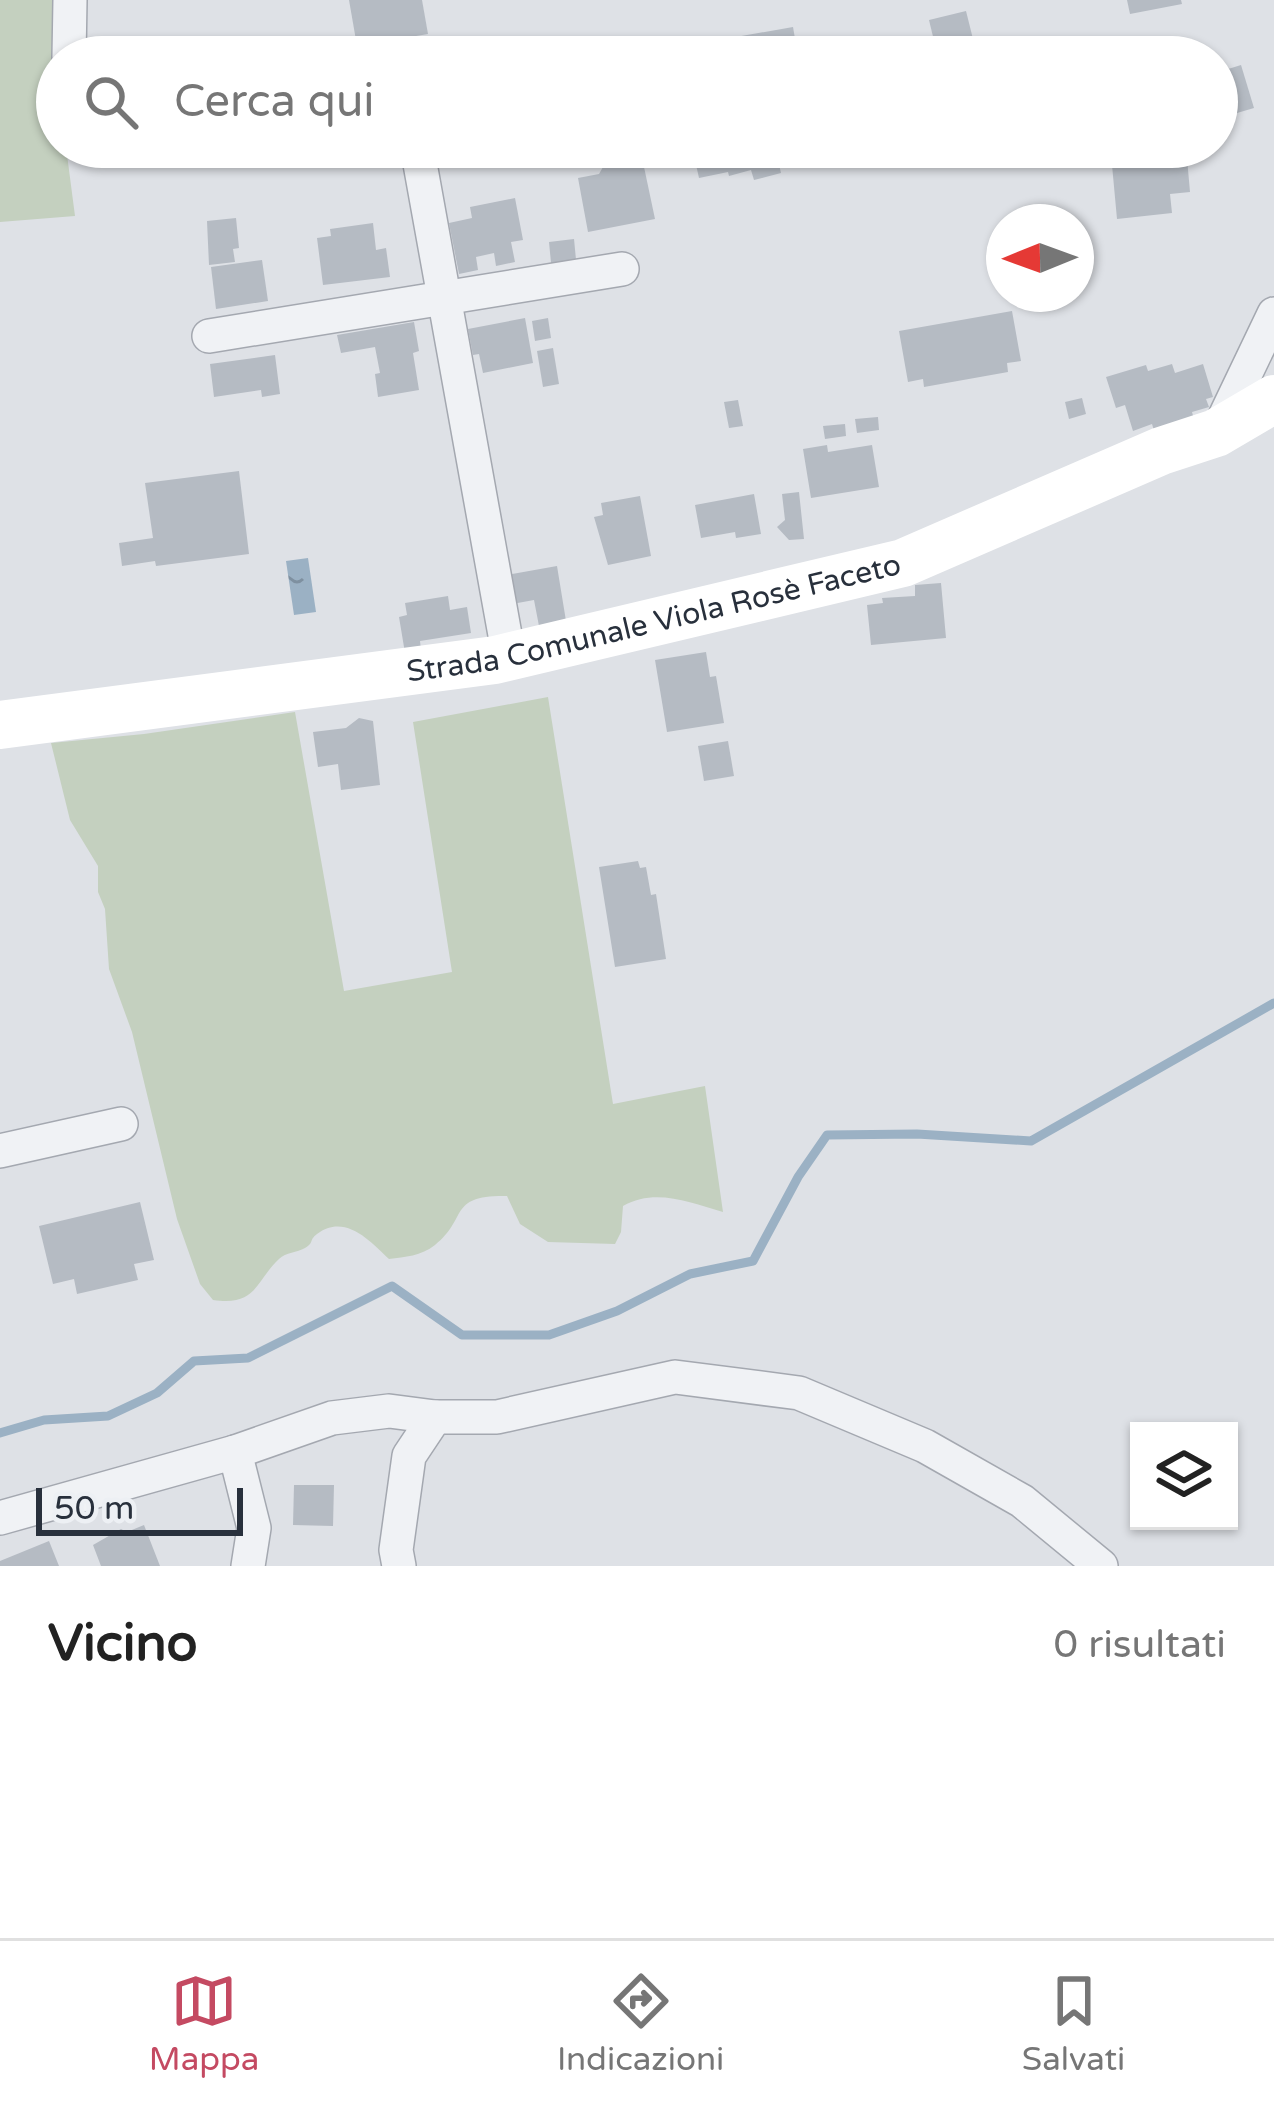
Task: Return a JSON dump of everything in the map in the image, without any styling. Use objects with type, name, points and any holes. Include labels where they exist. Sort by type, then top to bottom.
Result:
[{"type":"street","points":[[69,36],[70,0]]},
{"type":"street","points":[[420,168],[509,657]]},
{"type":"street","points":[[209,337],[622,269]]},
{"type":"street","points":[[1216,434],[1274,314]]},
{"type":"street","name":"Strada Comunale Viola Rosè Faceto","points":[[0,725],[509,657],[903,563],[1161,452],[1216,434],[1274,399]]},
{"type":"street","points":[[0,1151],[122,1124]]},
{"type":"street","points":[[0,1518],[236,1452],[332,1418],[389,1411],[497,1417],[675,1377],[799,1393],[925,1445],[1022,1501],[1101,1566]]},
{"type":"street","points":[[394,1561],[409,1456],[435,1417]]},
{"type":"street","points":[[236,1452],[254,1528],[248,1566]]},
{"type":"green space","points":[[0,0],[53,0],[54,36],[36,36],[36,168],[69,168],[75,216],[0,222]]},
{"type":"green space","points":[[548,697],[613,1104],[705,1086],[723,1212],[672,1198],[647,1198],[623,1206],[615,1244],[548,1242],[520,1224],[507,1196],[475,1199],[435,1245],[419,1254],[389,1259],[356,1232],[327,1228],[305,1248],[279,1259],[247,1296],[213,1300],[200,1284],[177,1219],[132,1032],[109,969],[98,866],[70,820],[51,743],[295,712],[344,991],[452,972],[413,722]]},
{"type":"water","points":[[308,558],[316,612],[294,615],[286,561]]},
{"type":"building","points":[[349,0],[422,0],[428,34],[355,36]]},
{"type":"building","points":[[1127,0],[1181,0],[1182,4],[1130,14]]},
{"type":"building","points":[[966,11],[972,36],[933,36],[929,20]]},
{"type":"building","points":[[793,27],[795,36],[741,36]]},
{"type":"building","points":[[1238,66],[1254,108],[1238,113]]},
{"type":"building","points":[[602,168],[644,168],[655,219],[588,232],[578,178],[599,174]]},
{"type":"building","points":[[697,168],[780,168],[781,173],[754,180],[751,170],[699,178]]},
{"type":"building","points":[[1112,168],[1188,168],[1190,192],[1170,194],[1172,213],[1117,219]]},
{"type":"building","points":[[515,198],[523,240],[511,242],[515,262],[496,266],[494,253],[476,257],[478,270],[459,274],[449,223],[472,218],[470,207]]},
{"type":"building","points":[[236,218],[239,248],[233,249],[235,262],[209,265],[207,221]]},
{"type":"building","points":[[373,223],[376,250],[386,248],[390,277],[323,285],[317,238],[331,236],[330,229]]},
{"type":"building","points":[[574,239],[577,270],[552,273],[549,242]]},
{"type":"building","points":[[262,260],[268,301],[216,309],[211,267]]},
{"type":"building","points":[[1012,312],[1021,361],[1007,363],[1008,372],[924,387],[923,379],[908,382],[899,331]]},
{"type":"building","points":[[525,318],[533,363],[483,373],[479,354],[473,355],[468,329]]},
{"type":"building","points":[[548,318],[551,338],[535,341],[532,321]]},
{"type":"building","points":[[414,322],[419,390],[378,397],[375,347],[341,353],[337,335]]},
{"type":"building","points":[[553,348],[559,384],[543,387],[537,351]]},
{"type":"building","points":[[275,355],[280,394],[262,397],[261,390],[214,397],[210,364]]},
{"type":"building","points":[[1172,364],[1175,373],[1203,364],[1213,397],[1206,399],[1209,407],[1192,412],[1196,427],[1157,440],[1152,424],[1133,431],[1125,405],[1116,408],[1106,377],[1146,365],[1148,371]]},
{"type":"building","points":[[1082,398],[1086,414],[1069,419],[1065,402]]},
{"type":"building","points":[[738,400],[743,426],[729,428],[724,402]]},
{"type":"building","points":[[878,417],[879,430],[857,433],[855,419]]},
{"type":"building","points":[[845,424],[846,436],[825,439],[823,426]]},
{"type":"building","points":[[827,445],[828,452],[872,445],[879,487],[811,498],[803,449]]},
{"type":"building","points":[[239,471],[249,554],[122,566],[119,543],[153,538],[145,483]]},
{"type":"building","points":[[799,492],[804,539],[789,540],[777,527],[785,520],[782,494]]},
{"type":"building","points":[[754,494],[761,534],[736,538],[735,532],[701,538],[695,505]]},
{"type":"building","points":[[640,496],[651,556],[608,565],[594,517],[603,515],[601,503]]},
{"type":"building","points":[[557,566],[566,621],[539,626],[534,600],[506,605],[501,576]]},
{"type":"building","points":[[941,583],[946,638],[871,645],[867,605],[883,603],[882,598],[915,596],[915,585]]},
{"type":"building","points":[[448,596],[450,610],[467,607],[471,633],[420,641],[421,650],[405,653],[399,617],[407,615],[405,603]]},
{"type":"building","points":[[706,652],[710,677],[716,676],[724,723],[667,732],[655,660]]},
{"type":"building","points":[[359,718],[373,721],[380,785],[341,790],[338,764],[318,767],[313,732],[346,728]]},
{"type":"building","points":[[728,741],[734,776],[704,781],[698,746]]},
{"type":"building","points":[[638,861],[640,868],[646,867],[651,895],[656,894],[666,959],[615,967],[599,867]]},
{"type":"building","points":[[140,1202],[154,1260],[134,1264],[138,1280],[77,1294],[74,1279],[53,1284],[39,1226]]},
{"type":"building","points":[[294,1485],[334,1485],[333,1526],[293,1525]]},
{"type":"building","points":[[144,1525],[160,1566],[101,1566],[93,1545],[121,1529],[127,1532]]},
{"type":"building","points":[[49,1541],[59,1566],[0,1566],[0,1561]]},
{"type":"waterway","points":[[0,1433],[44,1420],[108,1416],[157,1393],[194,1361],[248,1358],[392,1286],[462,1335],[549,1335],[617,1311],[690,1274],[753,1261],[798,1177],[827,1135],[917,1134],[1031,1141],[1274,1003]]}]
